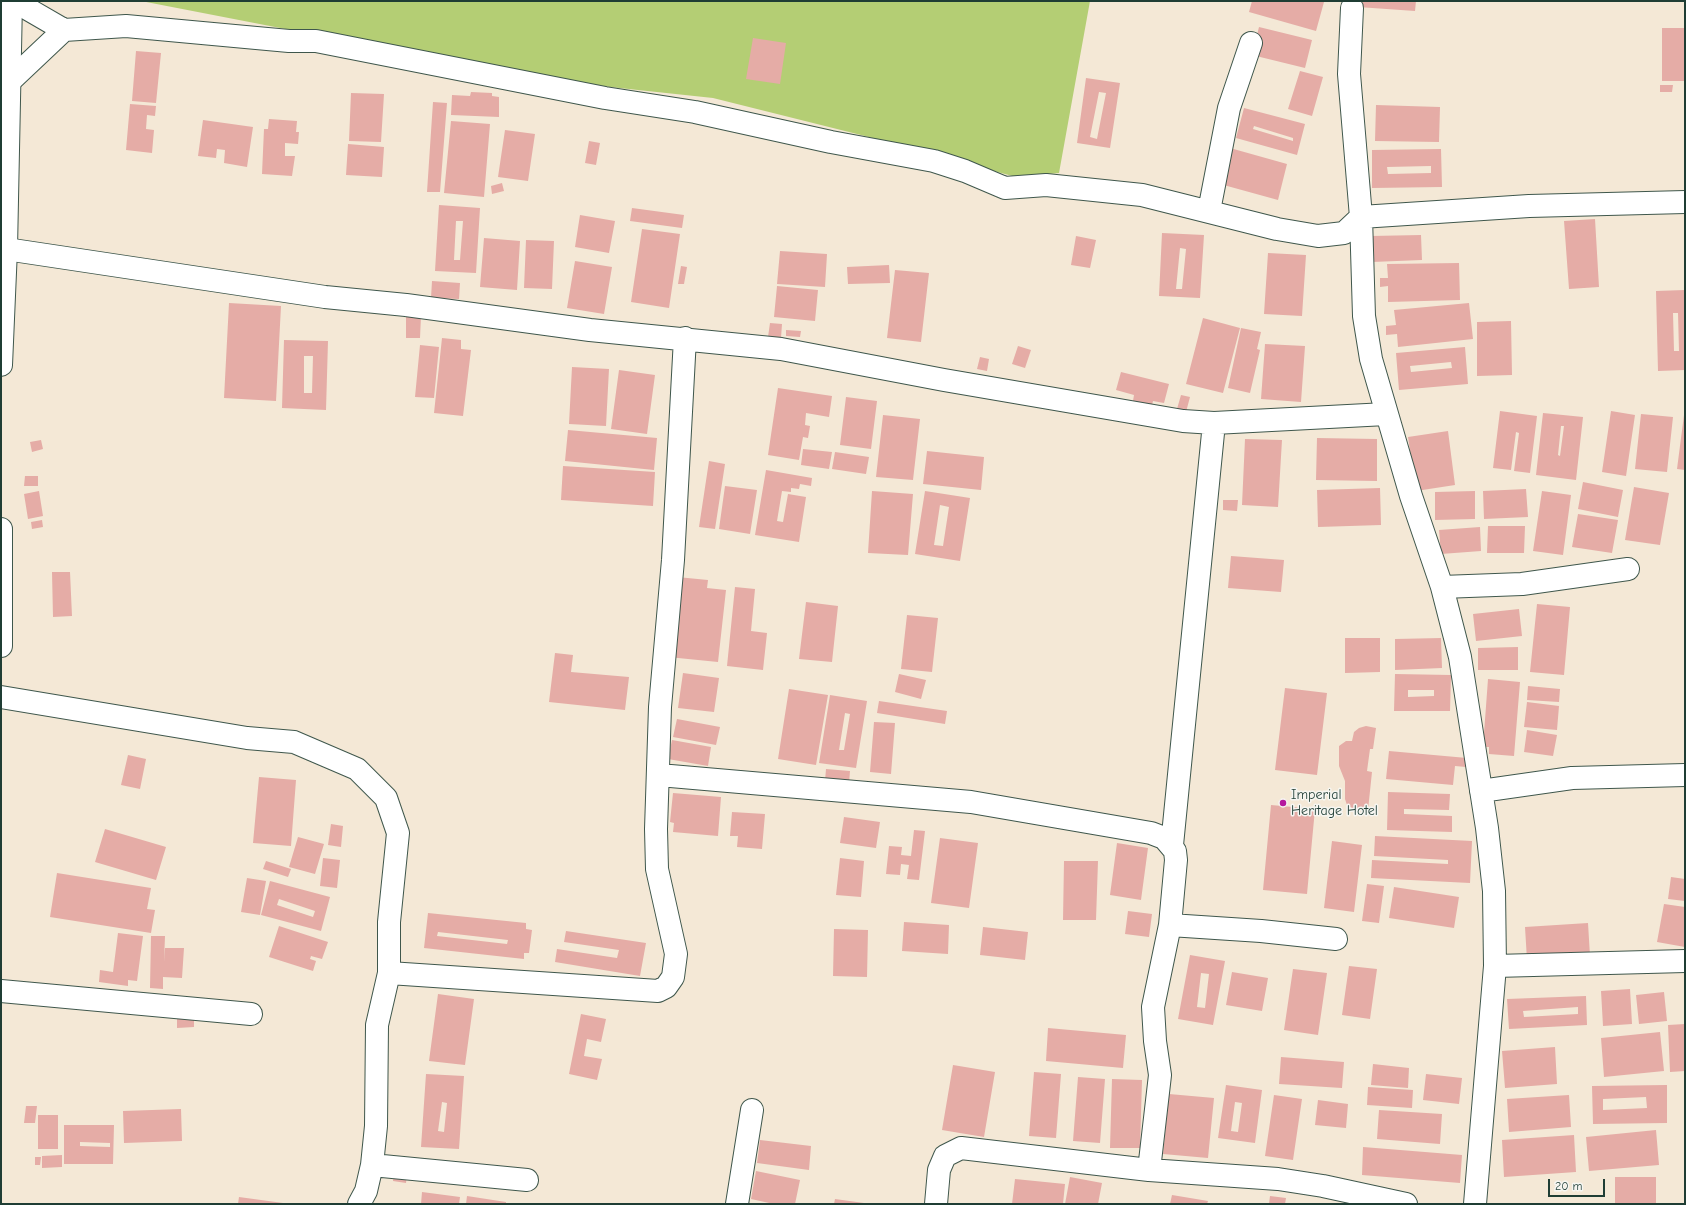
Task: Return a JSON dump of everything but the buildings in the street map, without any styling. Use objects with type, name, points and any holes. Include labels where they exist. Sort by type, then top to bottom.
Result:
[{"type":"main road","points":[[1,365],[13,1],[64,30],[126,26],[289,41],[316,41],[605,98],[695,112],[830,142],[934,161],[965,171],[1005,188],[1046,185],[1142,195],[1277,229],[1318,236],[1344,233],[1361,217],[1529,206],[1685,202]]},
{"type":"main road","points":[[1352,8],[1349,74],[1361,217],[1364,316],[1371,359],[1386,414],[1411,496],[1442,587],[1460,657],[1487,828],[1494,891],[1495,966],[1475,1204]]},
{"type":"main road","points":[[10,81],[64,30]]},
{"type":"main road","points":[[1209,211],[1229,108],[1251,43]]},
{"type":"main road","points":[[6,249],[325,297],[406,305],[590,330],[685,338],[781,349],[944,380],[1183,421],[1214,423],[1386,414]]},
{"type":"main road","points":[[389,973],[658,991],[666,987],[673,977],[676,954],[656,869],[656,829],[659,775],[660,707],[673,560],[685,338]]},
{"type":"main road","points":[[1172,845],[1214,423]]},
{"type":"main road","points":[[1,529],[1,646]]},
{"type":"main road","points":[[1442,587],[1522,584],[1628,569]]},
{"type":"main road","points":[[1,697],[247,738],[294,742],[357,769],[386,798],[398,833],[389,922],[389,973],[377,1025],[376,1126],[372,1165],[366,1191],[359,1204]]},
{"type":"main road","points":[[659,775],[971,802],[1151,833],[1164,838],[1172,845],[1175,851],[1176,860],[1170,925],[1153,1007],[1155,1041],[1160,1075],[1149,1170]]},
{"type":"main road","points":[[1481,790],[1572,778],[1685,776]]},
{"type":"main road","points":[[1170,925],[1261,930],[1336,939]]},
{"type":"main road","points":[[1495,966],[1685,961]]},
{"type":"main road","points":[[1,991],[251,1014]]},
{"type":"main road","points":[[737,1204],[752,1110]]},
{"type":"main road","points":[[936,1204],[939,1170],[946,1156],[961,1148],[1149,1170],[1278,1179],[1323,1186],[1406,1204]]},
{"type":"main road","points":[[372,1165],[527,1180]]},
{"type":"green space","points":[[141,1],[1090,1],[1059,173],[1016,177],[865,136],[713,98],[610,87],[435,58]]},
{"type":"place","name":"Imperial Heritage Hotel","points":[[1283,803]]}]
